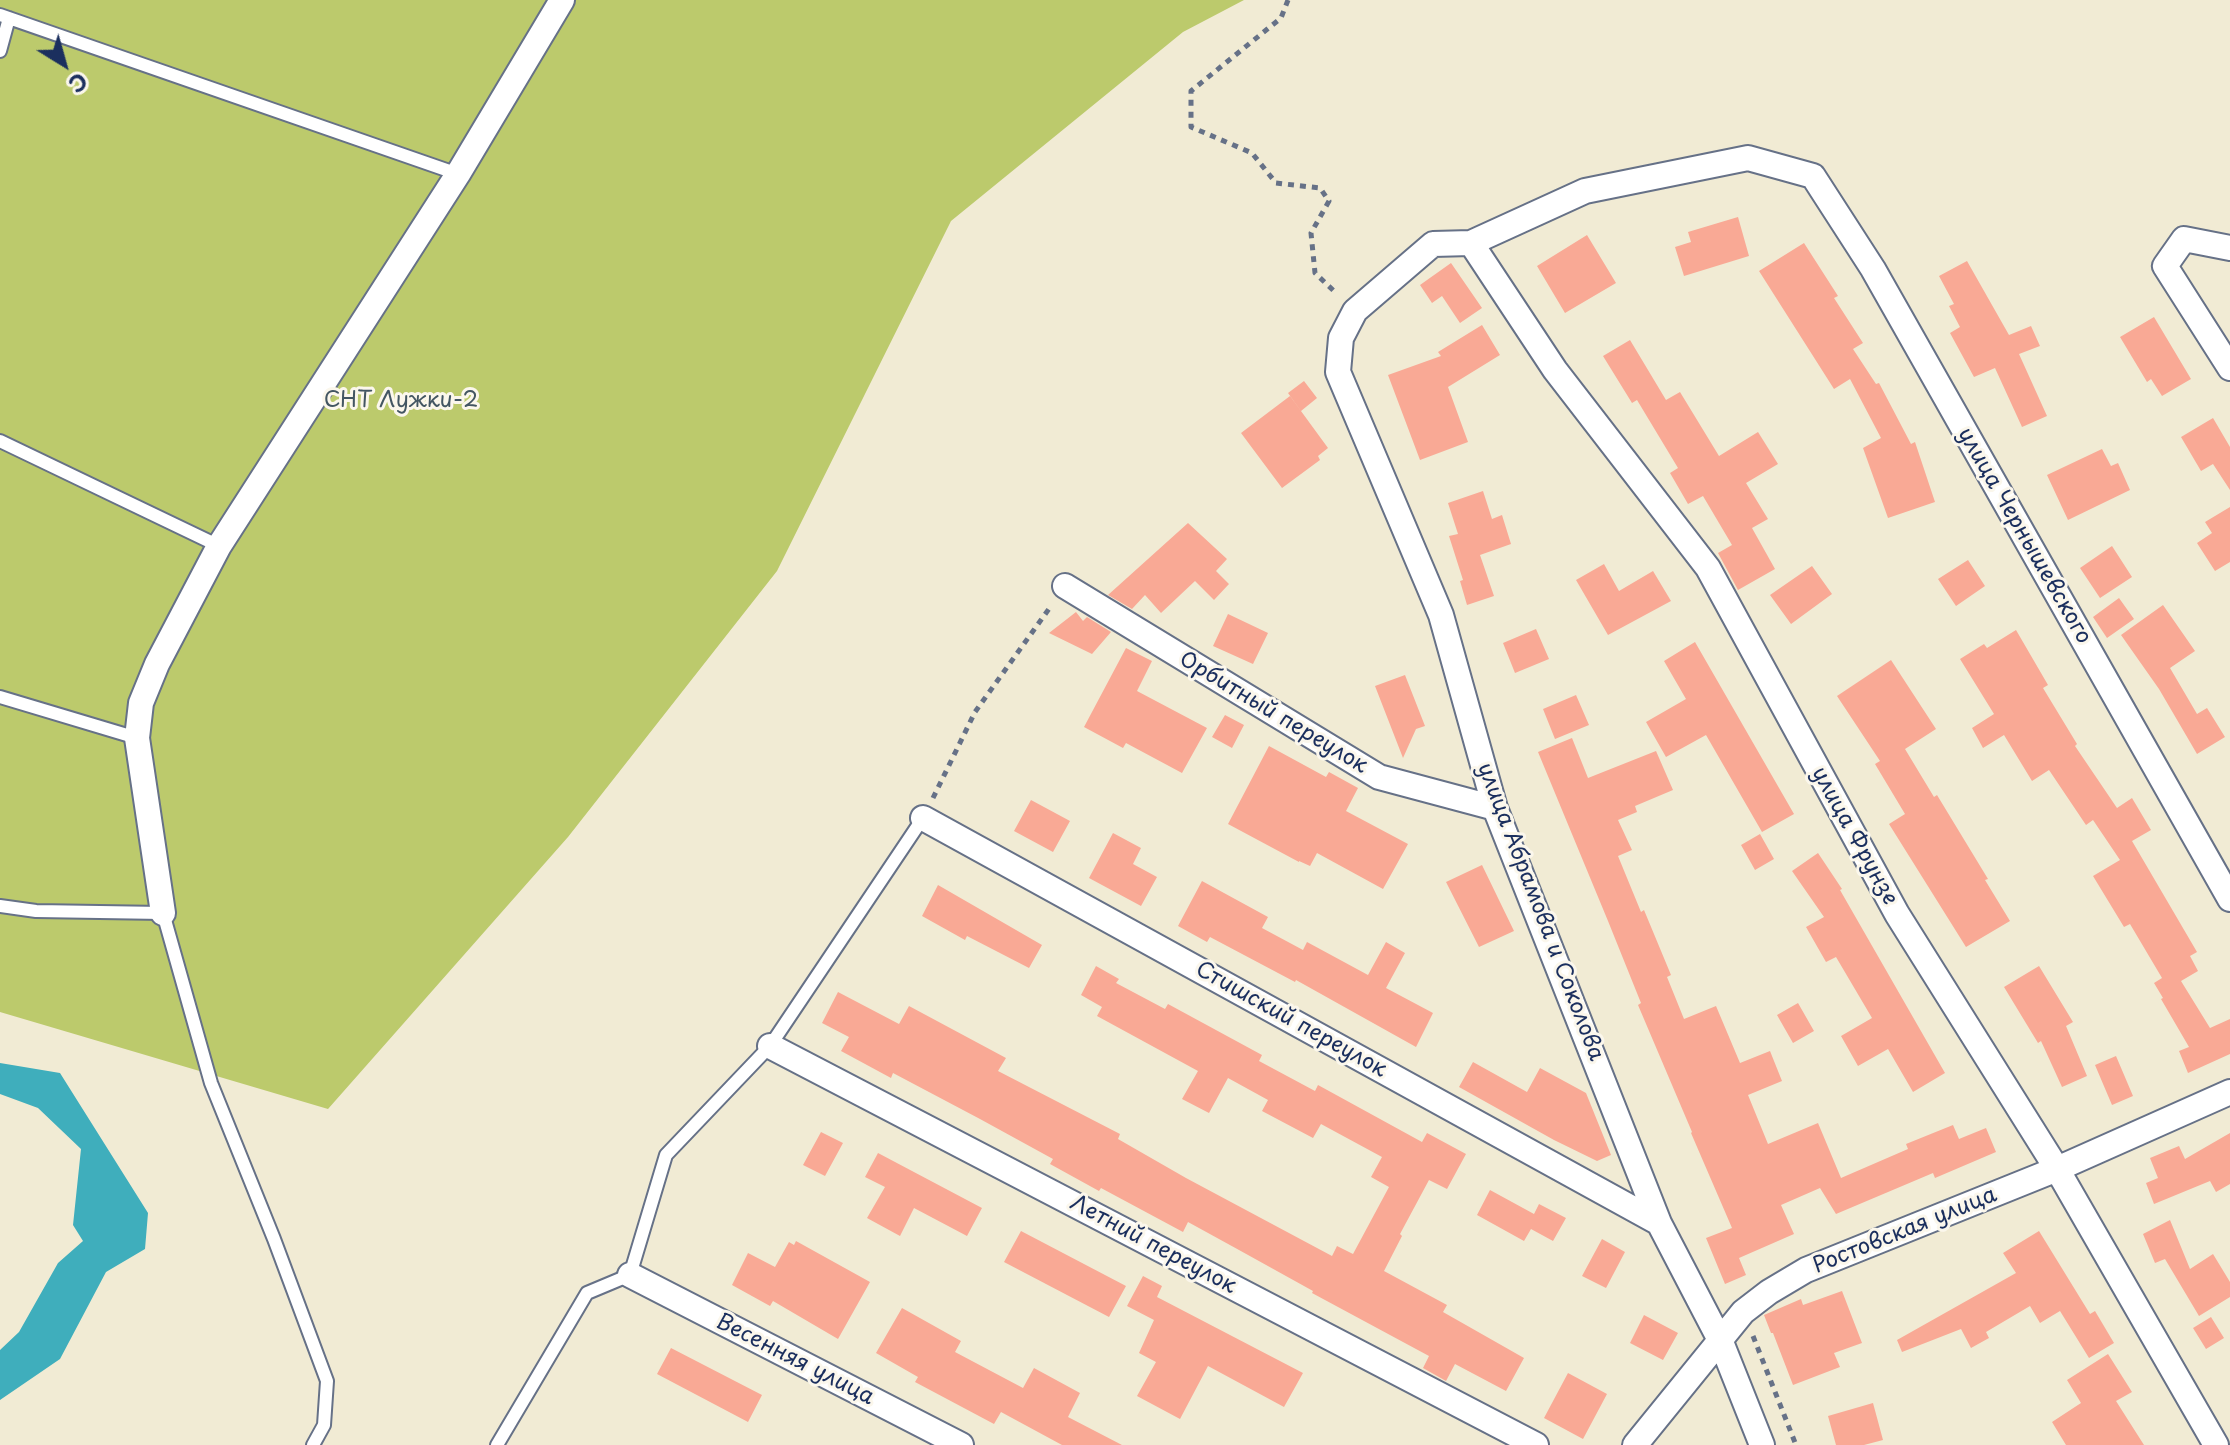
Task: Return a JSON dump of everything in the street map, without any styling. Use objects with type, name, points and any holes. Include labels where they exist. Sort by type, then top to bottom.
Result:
[{"type":"street","points":[[163,913],[137,738],[141,703],[151,677],[219,546],[458,174],[562,0]]},
{"type":"street","name":"улица Чернышевского","points":[[1471,243],[1585,191],[1748,158],[1813,176],[1873,269],[2230,899]]},
{"type":"street","points":[[2230,248],[2184,239],[2165,266],[2230,368]]},
{"type":"street","points":[[1355,311],[1433,244],[1471,243]]},
{"type":"street","name":"улица Фрунзе","points":[[1471,243],[1555,370],[1708,568],[1897,914],[2057,1169],[2216,1445]]},
{"type":"street","name":"улица Абрамова и Соколова","points":[[1355,311],[1341,338],[1338,372],[1441,615],[1495,808],[1659,1223],[1721,1342],[1762,1445]]},
{"type":"street","name":"Орбитный переулок","points":[[1065,586],[1379,777],[1495,808]]},
{"type":"street","name":"Стишский переулок","points":[[923,818],[1659,1223]]},
{"type":"street","name":"Летний переулок","points":[[770,1046],[1536,1445]]},
{"type":"street","name":"Ростовская улица","points":[[1635,1445],[1743,1312],[1806,1270],[2057,1169],[2230,1092]]},
{"type":"street","name":"Весенняя улица","points":[[630,1275],[961,1445]]},
{"type":"lane","points":[[0,51],[4,16],[458,174]]},
{"type":"lane","points":[[0,441],[219,546]]},
{"type":"lane","points":[[0,697],[137,738]]},
{"type":"lane","points":[[497,1445],[587,1293],[630,1275],[666,1155],[770,1046],[923,818]]},
{"type":"lane","points":[[0,906],[36,911],[163,913],[211,1083],[327,1381],[324,1425],[313,1445]]},
{"type":"path","points":[[1288,0],[1281,18],[1191,91],[1191,127],[1252,153],[1276,183],[1320,188],[1329,201],[1311,233],[1315,273],[1355,311]]},
{"type":"path","points":[[923,818],[975,712],[1065,586]]},
{"type":"path","points":[[1743,1312],[1796,1445]]},
{"type":"green space","name":"СНТ Лужки-2","points":[[0,0],[1244,0],[1183,32],[951,221],[777,571],[568,837],[328,1109],[0,1012]]},
{"type":"water","points":[[0,1063],[60,1073],[148,1213],[145,1249],[106,1272],[60,1359],[0,1400],[0,1350],[19,1332],[58,1263],[83,1241],[73,1225],[81,1149],[38,1108],[0,1094]]},
{"type":"building","points":[[1738,217],[1749,256],[1684,276],[1675,247],[1691,242],[1688,232]]},
{"type":"building","points":[[1587,235],[1616,283],[1565,313],[1537,266]]},
{"type":"building","points":[[1804,243],[1863,343],[1853,349],[1876,384],[1879,383],[1911,444],[1915,442],[1935,502],[1888,518],[1863,448],[1881,438],[1850,379],[1834,389],[1759,271]]},
{"type":"building","points":[[1967,261],[2009,335],[2031,326],[2040,346],[2019,354],[2047,416],[2022,427],[1995,368],[1974,377],[1950,333],[1960,327],[1949,306],[1954,304],[1939,276]]},
{"type":"building","points":[[1451,263],[1482,308],[1460,323],[1442,296],[1432,303],[1420,285]]},
{"type":"building","points":[[2154,317],[2191,379],[2162,396],[2151,379],[2147,382],[2120,337]]},
{"type":"building","points":[[1482,325],[1500,355],[1448,387],[1468,442],[1420,460],[1388,375],[1441,356],[1438,352]]},
{"type":"building","points":[[1630,340],[1666,400],[1680,392],[1719,456],[1758,432],[1778,464],[1746,483],[1768,519],[1752,528],[1775,569],[1738,590],[1718,553],[1732,545],[1703,496],[1688,504],[1670,473],[1678,468],[1637,400],[1632,403],[1603,356]]},
{"type":"building","points":[[1304,381],[1317,398],[1301,411],[1288,393]]},
{"type":"building","points":[[1290,396],[1328,448],[1318,456],[1320,460],[1282,488],[1241,433]]},
{"type":"building","points":[[2213,418],[2230,447],[2230,490],[2213,464],[2201,471],[2181,437]]},
{"type":"building","points":[[2102,449],[2111,466],[2118,463],[2130,490],[2068,520],[2047,475]]},
{"type":"building","points":[[1483,491],[1492,519],[1502,515],[1511,544],[1480,555],[1494,596],[1467,605],[1460,581],[1463,580],[1449,536],[1458,534],[1448,503]]},
{"type":"building","points":[[2230,507],[2230,562],[2215,571],[2197,543],[2212,533],[2205,522]]},
{"type":"building","points":[[1188,523],[1227,559],[1216,571],[1229,584],[1214,600],[1195,581],[1161,613],[1145,595],[1132,609],[1108,595]]},
{"type":"building","points":[[2112,546],[2132,577],[2100,598],[2080,568]]},
{"type":"building","points":[[1968,560],[1985,586],[1956,606],[1938,579]]},
{"type":"building","points":[[1604,564],[1619,591],[1653,571],[1671,601],[1608,635],[1576,580]]},
{"type":"building","points":[[1812,566],[1832,594],[1791,624],[1770,595]]},
{"type":"building","points":[[2119,598],[2134,619],[2107,638],[2093,617]]},
{"type":"building","points":[[2163,605],[2195,651],[2170,668],[2197,714],[2207,708],[2225,737],[2197,754],[2159,689],[2121,635]]},
{"type":"building","points":[[1076,612],[1083,621],[1087,617],[1111,632],[1092,654],[1049,633]]},
{"type":"building","points":[[1228,614],[1268,633],[1253,664],[1213,646]]},
{"type":"building","points":[[1536,629],[1549,659],[1515,673],[1503,643]]},
{"type":"building","points":[[2016,630],[2048,685],[2043,688],[2077,744],[2075,746],[2117,808],[2132,798],[2151,830],[2132,841],[2197,952],[2190,956],[2198,971],[2181,981],[2210,1028],[2230,1019],[2230,1054],[2188,1073],[2179,1051],[2189,1047],[2154,983],[2162,978],[2130,924],[2124,927],[2093,876],[2120,860],[2093,820],[2086,825],[2049,770],[2032,781],[2004,735],[1983,748],[1972,728],[1994,714],[1960,659],[1984,644],[1987,648]]},
{"type":"building","points":[[1695,642],[1794,814],[1762,832],[1706,735],[1666,757],[1646,722],[1686,699],[1664,661]]},
{"type":"building","points":[[1126,648],[1152,661],[1137,691],[1207,728],[1182,773],[1126,743],[1123,748],[1084,727]]},
{"type":"building","points":[[1891,660],[1936,729],[1905,749],[1934,797],[1937,795],[2010,921],[1966,947],[1889,824],[1905,814],[1875,764],[1880,761],[1837,696]]},
{"type":"building","points":[[1405,675],[1425,726],[1416,729],[1403,758],[1375,686]]},
{"type":"building","points":[[1576,695],[1589,725],[1555,739],[1543,709]]},
{"type":"building","points":[[1225,715],[1244,725],[1232,748],[1212,737]]},
{"type":"building","points":[[1572,738],[1588,778],[1656,751],[1673,790],[1635,806],[1637,812],[1618,820],[1632,850],[1618,856],[1671,975],[1667,977],[1684,1019],[1716,1006],[1740,1063],[1770,1051],[1782,1081],[1748,1095],[1768,1144],[1818,1123],[1841,1178],[1908,1149],[1906,1144],[1953,1125],[1959,1139],[1986,1128],[1996,1152],[1935,1178],[1933,1173],[1836,1214],[1820,1188],[1781,1205],[1794,1234],[1739,1258],[1746,1275],[1725,1284],[1706,1238],[1732,1228],[1638,1005],[1641,1003],[1538,752]]},
{"type":"building","points":[[1269,746],[1326,777],[1329,772],[1358,788],[1346,811],[1408,844],[1383,889],[1317,853],[1310,866],[1228,824]]},
{"type":"building","points":[[1031,800],[1070,821],[1053,852],[1014,831]]},
{"type":"building","points":[[1113,833],[1141,848],[1133,864],[1157,877],[1141,906],[1089,878]]},
{"type":"building","points":[[1760,834],[1774,859],[1755,870],[1741,845]]},
{"type":"building","points":[[1818,853],[1842,889],[1945,1073],[1913,1092],[1888,1049],[1858,1066],[1841,1036],[1872,1018],[1836,957],[1826,962],[1806,927],[1824,917],[1792,871]]},
{"type":"building","points":[[1482,865],[1514,931],[1479,947],[1446,882]]},
{"type":"building","points":[[1202,881],[1268,917],[1262,928],[1303,950],[1307,942],[1368,975],[1386,942],[1405,953],[1386,988],[1433,1013],[1416,1047],[1296,980],[1210,937],[1207,942],[1178,926]]},
{"type":"building","points":[[938,885],[1042,945],[1029,968],[967,936],[965,940],[922,916]]},
{"type":"building","points":[[1096,966],[1119,979],[1116,983],[1165,1009],[1168,1004],[1262,1055],[1259,1061],[1315,1091],[1318,1085],[1422,1142],[1427,1133],[1466,1154],[1447,1189],[1429,1180],[1384,1271],[1447,1305],[1443,1312],[1524,1358],[1506,1391],[1455,1364],[1446,1381],[1423,1368],[1429,1356],[1188,1222],[1183,1232],[1101,1188],[1099,1191],[1050,1164],[1053,1159],[980,1119],[893,1073],[891,1078],[841,1051],[849,1037],[822,1023],[838,992],[899,1024],[909,1006],[1006,1058],[998,1071],[1120,1134],[1118,1139],[1186,1178],[1332,1256],[1337,1246],[1353,1254],[1389,1187],[1371,1177],[1382,1157],[1321,1124],[1313,1138],[1262,1111],[1268,1100],[1228,1078],[1209,1113],[1182,1099],[1198,1071],[1097,1016],[1102,1007],[1081,995]]},
{"type":"building","points":[[2039,966],[2073,1022],[2066,1026],[2087,1076],[2062,1087],[2041,1041],[2038,1043],[2004,987]]},
{"type":"building","points":[[1798,1003],[1814,1031],[1793,1043],[1777,1015]]},
{"type":"building","points":[[2116,1056],[2133,1096],[2112,1105],[2095,1065]]},
{"type":"building","points":[[1473,1062],[1527,1092],[1540,1068],[1586,1093],[1611,1155],[1597,1161],[1459,1087]]},
{"type":"building","points":[[821,1132],[843,1143],[825,1176],[803,1165]]},
{"type":"building","points":[[2230,1133],[2230,1184],[2216,1192],[2210,1181],[2154,1204],[2146,1183],[2158,1178],[2150,1158],[2179,1146],[2185,1159]]},
{"type":"building","points":[[878,1153],[982,1208],[967,1236],[914,1208],[900,1236],[867,1218],[885,1187],[865,1177]]},
{"type":"building","points":[[1490,1190],[1534,1214],[1539,1204],[1566,1218],[1553,1241],[1531,1229],[1524,1241],[1477,1215]]},
{"type":"building","points":[[2170,1220],[2190,1269],[2213,1254],[2230,1282],[2230,1297],[2199,1316],[2165,1259],[2155,1263],[2143,1234]]},
{"type":"building","points":[[1021,1231],[1126,1286],[1109,1317],[1004,1262]]},
{"type":"building","points":[[2039,1231],[2090,1314],[2095,1311],[2114,1343],[2089,1358],[2060,1311],[2040,1323],[2030,1306],[1986,1332],[1989,1338],[1971,1348],[1961,1329],[1902,1352],[1897,1340],[2016,1273],[2003,1253]]},
{"type":"building","points":[[1602,1239],[1625,1252],[1606,1288],[1582,1276]]},
{"type":"building","points":[[796,1241],[870,1282],[838,1339],[773,1301],[770,1306],[732,1285],[748,1253],[775,1267],[789,1242],[794,1245]]},
{"type":"building","points":[[1143,1276],[1162,1286],[1157,1297],[1303,1373],[1284,1407],[1208,1366],[1180,1419],[1137,1396],[1156,1362],[1139,1353],[1154,1320],[1127,1306]]},
{"type":"building","points":[[1842,1291],[1862,1343],[1834,1353],[1840,1367],[1793,1385],[1764,1315],[1801,1299],[1803,1305]]},
{"type":"building","points":[[902,1308],[961,1341],[955,1352],[1023,1388],[1034,1368],[1080,1393],[1068,1417],[1122,1445],[1062,1445],[1001,1412],[994,1424],[915,1382],[918,1377],[876,1353]]},
{"type":"building","points":[[1644,1315],[1678,1333],[1663,1360],[1630,1343]]},
{"type":"building","points":[[2211,1317],[2224,1338],[2206,1349],[2193,1328]]},
{"type":"building","points":[[671,1348],[762,1395],[748,1422],[657,1374]]},
{"type":"building","points":[[2108,1354],[2132,1392],[2116,1401],[2144,1445],[2066,1445],[2052,1422],[2081,1403],[2067,1380]]},
{"type":"building","points":[[1568,1373],[1607,1394],[1583,1439],[1544,1418]]},
{"type":"building","points":[[1873,1403],[1883,1440],[1864,1445],[1836,1445],[1828,1416]]}]
